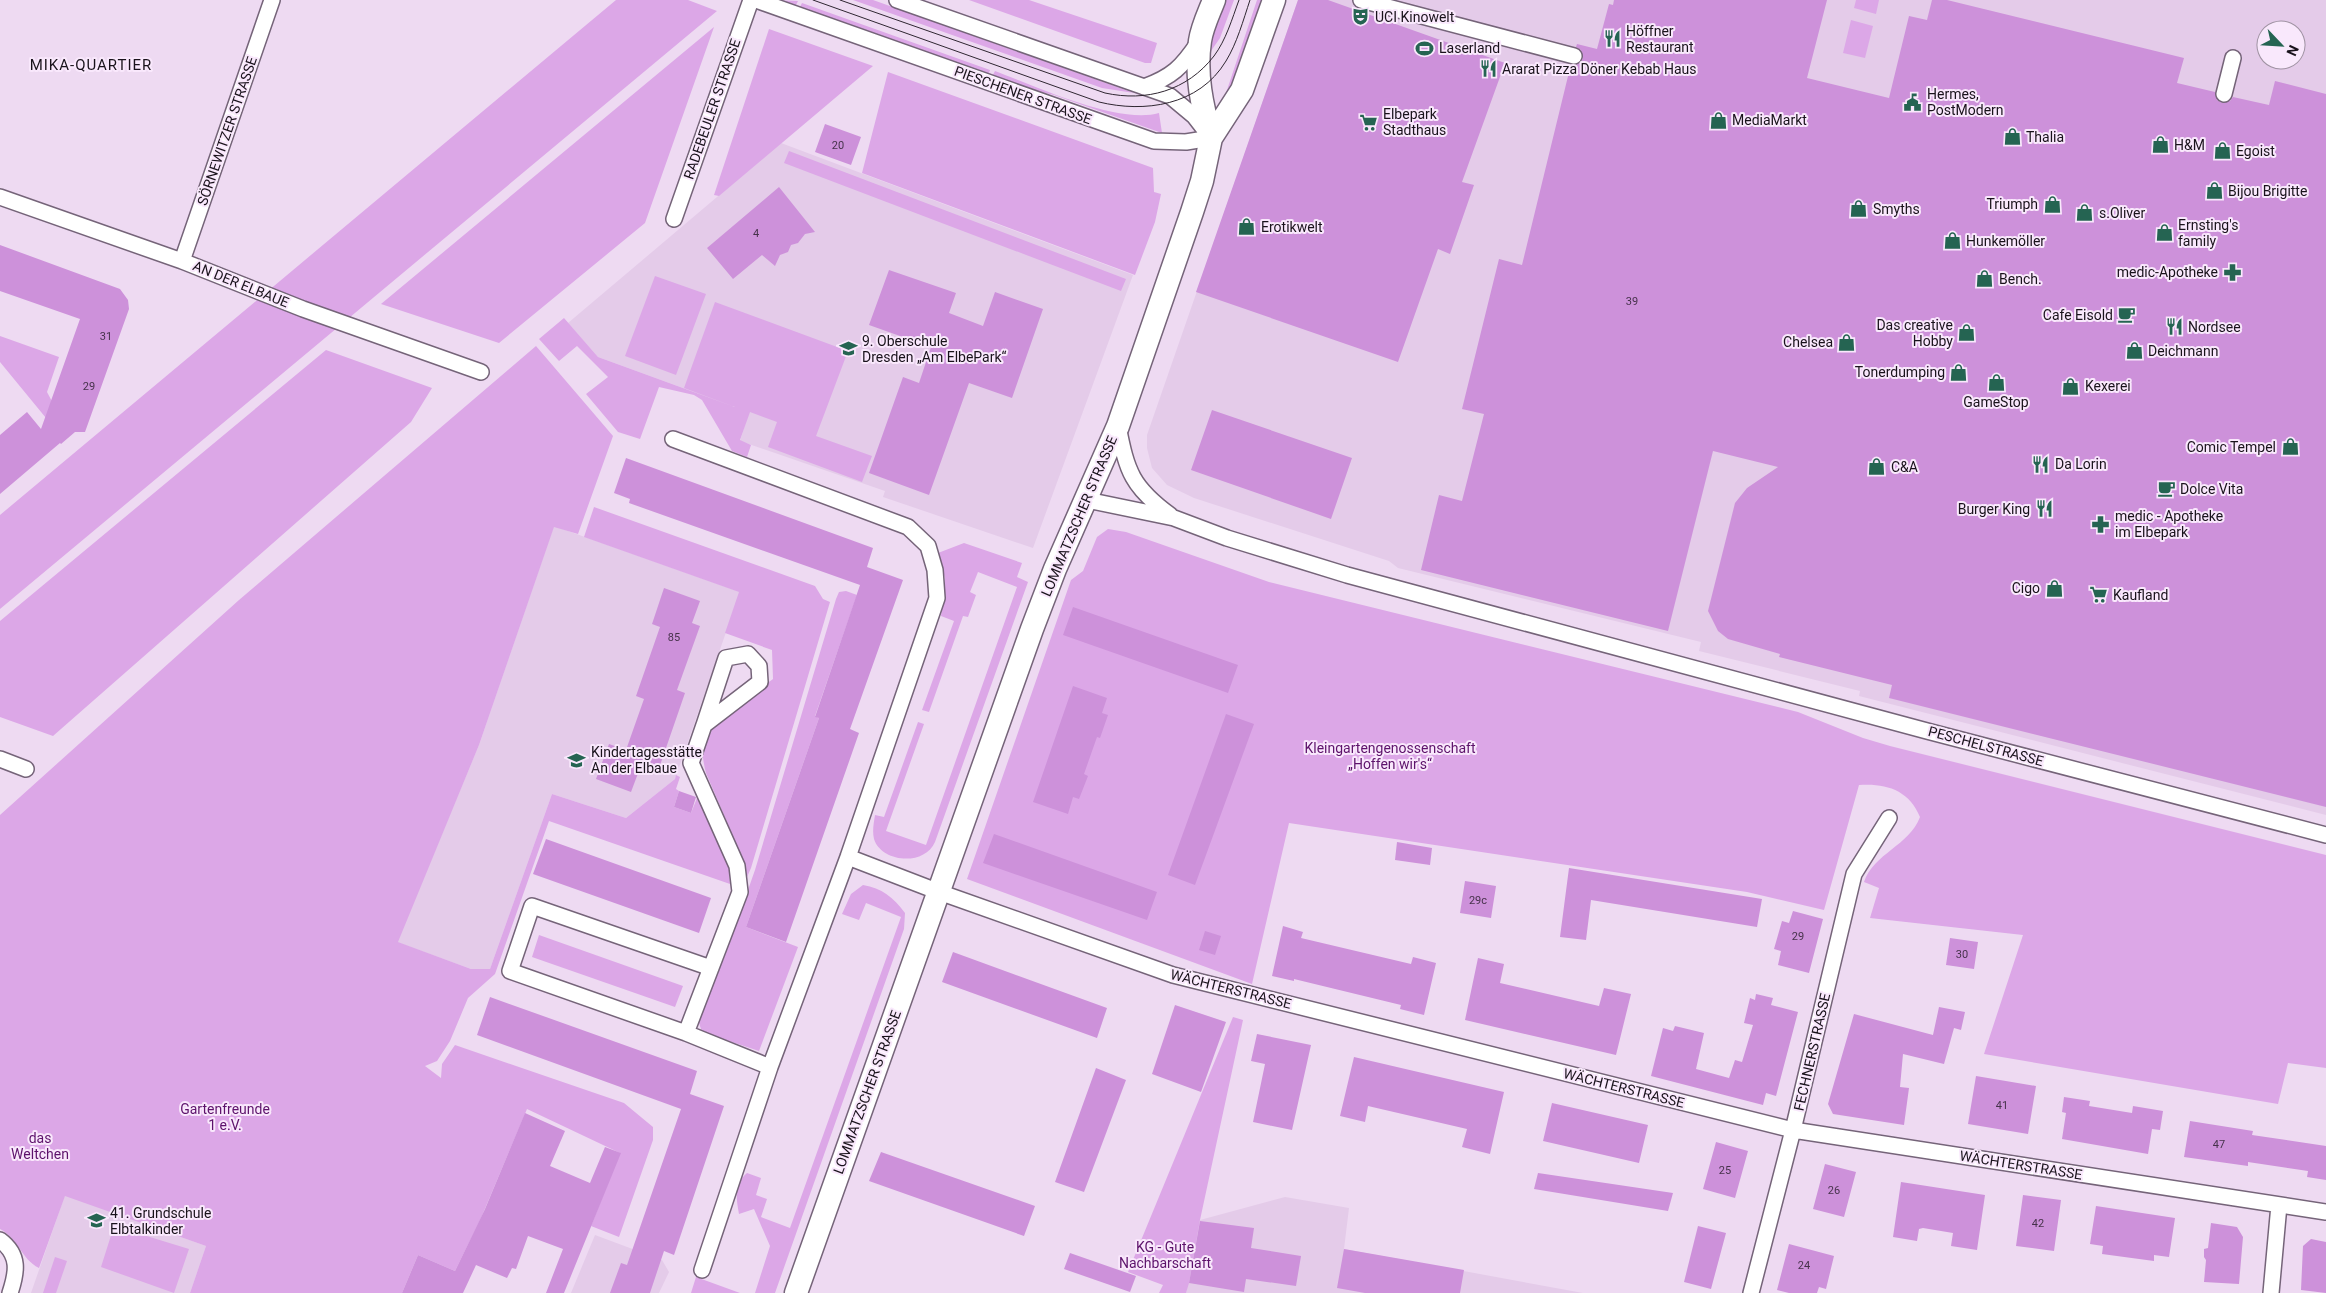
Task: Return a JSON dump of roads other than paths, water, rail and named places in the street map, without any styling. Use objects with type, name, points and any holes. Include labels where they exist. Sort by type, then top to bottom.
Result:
[{"type":"main road","name":"LOMMATZSCHER STRASSE","points":[[1211,138],[1204,113],[1199,80],[1200,39],[1214,0]]},
{"type":"main road","name":"LOMMATZSCHER STRASSE","points":[[796,1293],[1052,577],[1118,426],[1192,212],[1202,181],[1211,138],[1242,90],[1274,0]]},
{"type":"street","name":"SÖRNEWITZER STRASSE","points":[[182,261],[272,0]]},
{"type":"street","name":"RADEBEULER STRASSE","points":[[674,218],[751,0]]},
{"type":"street","name":"PIESCHENER STRASSE","points":[[756,0],[1154,141],[1186,142],[1211,138]]},
{"type":"street","points":[[896,0],[1176,100],[1194,116],[1211,138]]},
{"type":"street","points":[[1361,0],[1567,54]]},
{"type":"street","points":[[1144,87],[1174,73],[1185,62],[1200,39]]},
{"type":"street","points":[[2224,94],[2233,58]]},
{"type":"street","name":"AN DER ELBAUE","points":[[0,197],[182,261],[303,309],[481,372]]},
{"type":"street","points":[[1118,426],[1124,458],[1138,487],[1151,501],[1174,518]]},
{"type":"street","points":[[673,439],[908,527],[928,546],[935,570],[937,598],[848,858],[770,1067],[702,1270]]},
{"type":"street","points":[[1087,500],[1174,518]]},
{"type":"street","name":"PESCHELSTRASSE","points":[[1174,518],[1237,541],[1347,575],[1646,656],[2326,835]]},
{"type":"street","points":[[686,1033],[740,892],[737,866],[691,764],[726,658],[748,654],[759,666],[760,682],[704,725]]},
{"type":"street","points":[[0,759],[26,769]]},
{"type":"street","name":"FECHNERSTRASSE","points":[[1751,1293],[1793,1130],[1854,874],[1889,818]]},
{"type":"street","points":[[848,858],[939,892]]},
{"type":"street","name":"WÄCHTERSTRASSE","points":[[939,892],[1173,975],[1793,1130],[2326,1212]]},
{"type":"street","points":[[711,968],[532,906],[510,971],[686,1033],[770,1067]]},
{"type":"street","points":[[2271,1293],[2279,1204]]},
{"type":"street","points":[[0,1240],[12,1252],[16,1260],[15,1278],[10,1293]]},
{"type":"tram line","points":[[813,0],[1099,102],[1134,107],[1152,106],[1186,97],[1201,88],[1215,76],[1226,61],[1240,32],[1250,0]]},
{"type":"tram line","points":[[840,0],[1105,93],[1136,96],[1165,91],[1191,78],[1203,68],[1222,43],[1239,0]]},
{"type":"place","name":"UCI Kinowelt","points":[[1361,17]]},
{"type":"place","name":"Höffner Restaurant","points":[[1612,39]]},
{"type":"place","name":"Laserland","points":[[1425,48]]},
{"type":"place","name":"Ararat Pizza Döner Kebab Haus","points":[[1488,69]]},
{"type":"place","name":"Hermes, PostModern","points":[[1913,102]]},
{"type":"place","name":"MediaMarkt","points":[[1718,120]]},
{"type":"place","name":"Elbepark Stadthaus","points":[[1369,122]]},
{"type":"place","name":"Thalia","points":[[2012,137]]},
{"type":"place","name":"H&M","points":[[2160,145]]},
{"type":"place","name":"Egoist","points":[[2222,151]]},
{"type":"place","name":"Bijou Brigitte","points":[[2214,191]]},
{"type":"place","name":"Triumph","points":[[2052,204]]},
{"type":"place","name":"Smyths","points":[[1859,209]]},
{"type":"place","name":"s.Oliver","points":[[2085,213]]},
{"type":"place","name":"Erotikwelt","points":[[1247,227]]},
{"type":"place","name":"Ernsting's family","points":[[2164,233]]},
{"type":"place","name":"Hunkemöller","points":[[1952,241]]},
{"type":"place","name":"medic-Apotheke","points":[[2232,272]]},
{"type":"place","name":"Bench.","points":[[1985,279]]},
{"type":"place","name":"Cafe Eisold","points":[[2127,315]]},
{"type":"place","name":"Nordsee","points":[[2174,327]]},
{"type":"place","name":"Das creative Hobby","points":[[1967,333]]},
{"type":"place","name":"Chelsea","points":[[1847,342]]},
{"type":"place","name":"9. Oberschule Dresden „Am ElbePark“","points":[[848,349]]},
{"type":"place","name":"Deichmann","points":[[2134,351]]},
{"type":"place","name":"Tonerdumping","points":[[1959,372]]},
{"type":"place","name":"GameStop","points":[[1996,382]]},
{"type":"place","name":"Kexerei","points":[[2071,386]]},
{"type":"place","name":"Comic Tempel","points":[[2290,447]]},
{"type":"place","name":"Da Lorin","points":[[2041,464]]},
{"type":"place","name":"C&A","points":[[1877,467]]},
{"type":"place","name":"Dolce Vita","points":[[2166,489]]},
{"type":"place","name":"Burger King","points":[[2044,509]]},
{"type":"place","name":"medic - Apotheke im Elbepark","points":[[2101,524]]},
{"type":"place","name":"Cigo","points":[[2054,588]]},
{"type":"place","name":"Kaufland","points":[[2099,595]]},
{"type":"place","name":"Kindertagesstätte An der Elbaue","points":[[577,760]]},
{"type":"place","name":"41. Grundschule Elbtalkinder","points":[[96,1221]]},
{"type":"district","name":"MIKA-QUARTIER","points":[[91,65]]},
{"type":"park label","name":"Kleingartengenossenschaft „Hoffen wir's“","points":[[1390,756]]},
{"type":"park label","name":"Gartenfreunde 1 e.V.","points":[[225,1118]]},
{"type":"park label","name":"das Weltchen","points":[[40,1146]]},
{"type":"park label","name":"KG - Gute Nachbarschaft","points":[[1165,1256]]}]
